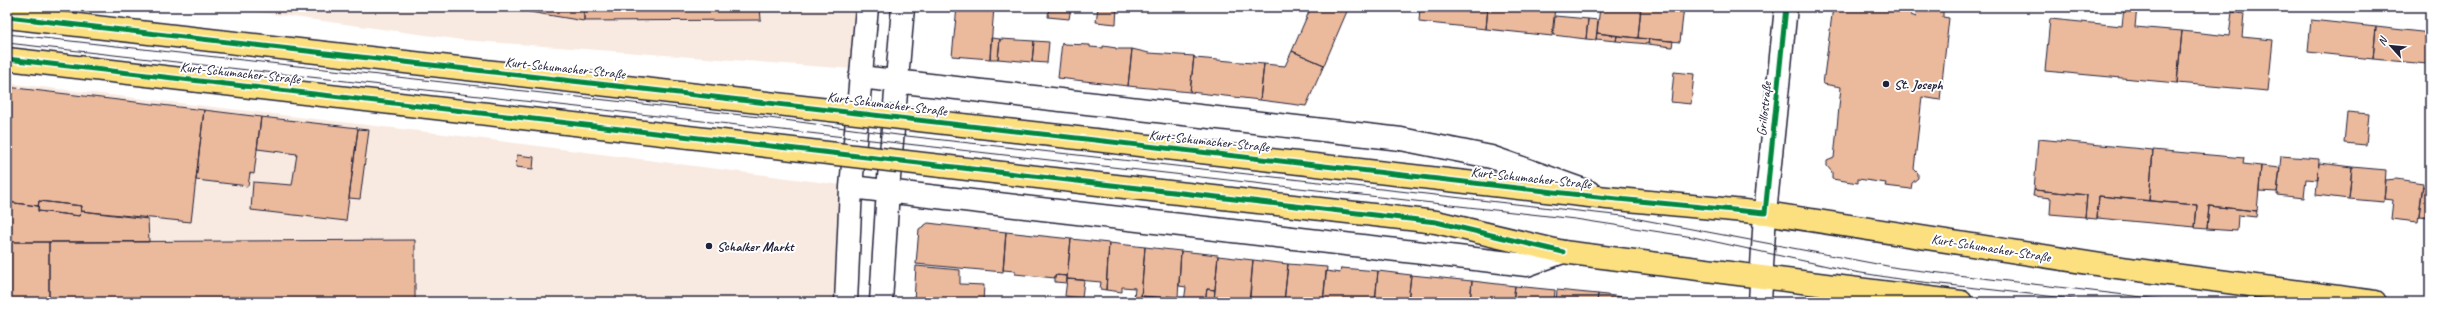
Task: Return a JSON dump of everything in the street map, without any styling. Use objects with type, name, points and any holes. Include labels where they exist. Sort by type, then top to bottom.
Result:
[{"type":"main road","name":"Kurt-Schumacher-Straße","points":[[7,17],[1607,198],[1765,213],[2108,266],[2375,302]]},
{"type":"main road","name":"Kurt-Schumacher-Straße","points":[[7,59],[1436,222],[1564,252],[1961,302]]},
{"type":"street","points":[[846,302],[852,187],[860,76],[867,7]]},
{"type":"street","points":[[881,302],[888,190],[903,7]]},
{"type":"street","name":"Grillostraße","points":[[1760,302],[1765,213],[1786,7]]},
{"type":"street","name":"Kurt-Schumacher-Straße","points":[[860,76],[1401,139],[1491,157],[1607,198]]},
{"type":"street","points":[[852,187],[888,190]]},
{"type":"street","name":"Kurt-Schumacher-Straße","points":[[888,190],[1527,265],[1564,252]]},
{"type":"shaded area","points":[[219,7],[859,7],[852,69],[462,40]]},
{"type":"shaded area","points":[[7,83],[445,134],[842,185],[836,302],[7,302]]},
{"type":"building","points":[[500,7],[584,7],[584,21]]},
{"type":"building","points":[[584,7],[760,7],[761,20],[584,21]]},
{"type":"building","points":[[957,7],[994,7],[990,59],[952,56]]},
{"type":"building","points":[[1049,7],[1071,7],[1069,19],[1048,17]]},
{"type":"building","points":[[1098,7],[1117,7],[1116,24],[1096,22]]},
{"type":"building","points":[[1311,7],[1343,7],[1348,9],[1324,65],[1292,51]]},
{"type":"building","points":[[1420,7],[1488,7],[1486,29],[1419,22]]},
{"type":"building","points":[[1488,7],[1555,7],[1552,36],[1486,29]]},
{"type":"building","points":[[1600,7],[1641,7],[1638,38],[1597,33]]},
{"type":"building","points":[[1641,7],[1684,7],[1680,42],[1638,38]]},
{"type":"building","points":[[1833,7],[1864,7],[1869,9],[1869,7],[1911,7],[1911,15],[1916,17],[1917,7],[1943,7],[1943,17],[1949,18],[1940,100],[1922,97],[1914,169],[1918,173],[1918,178],[1912,183],[1911,189],[1885,186],[1886,183],[1858,179],[1858,183],[1832,179],[1832,172],[1827,166],[1827,161],[1834,158],[1841,87],[1823,84]]},
{"type":"building","points":[[2124,7],[2137,7],[2135,27],[2182,31],[2177,83],[2045,71],[2050,19],[2122,26]]},
{"type":"building","points":[[2232,12],[2244,14],[2242,37],[2273,40],[2268,91],[2177,83],[2182,31],[2229,36]]},
{"type":"building","points":[[1555,16],[1588,19],[1586,39],[1553,35]]},
{"type":"building","points":[[1588,19],[1598,20],[1596,40],[1586,39]]},
{"type":"building","points":[[2311,20],[2376,27],[2373,59],[2308,52]]},
{"type":"building","points":[[2376,27],[2430,33],[2427,64],[2373,59]]},
{"type":"building","points":[[1597,33],[1617,36],[1616,41],[1596,39]]},
{"type":"building","points":[[2430,35],[2430,65],[2427,64]]},
{"type":"building","points":[[1617,36],[1649,39],[1648,44],[1616,41]]},
{"type":"building","points":[[991,38],[1000,39],[998,59],[990,59]]},
{"type":"building","points":[[1000,39],[1034,41],[1032,62],[998,59]]},
{"type":"building","points":[[1649,39],[1673,41],[1672,47],[1648,44]]},
{"type":"building","points":[[1034,41],[1049,42],[1047,63],[1032,62]]},
{"type":"building","points":[[1062,42],[1064,44],[1090,45],[1090,47],[1103,48],[1103,46],[1116,49],[1132,49],[1128,86],[1058,78]]},
{"type":"building","points":[[1132,49],[1149,53],[1194,56],[1190,92],[1128,86]]},
{"type":"building","points":[[1292,51],[1324,65],[1306,106],[1260,100],[1264,64],[1285,66]]},
{"type":"building","points":[[1194,56],[1195,58],[1264,64],[1260,100],[1190,92]]},
{"type":"building","points":[[1674,72],[1694,74],[1691,104],[1671,102]]},
{"type":"building","points":[[7,87],[204,110],[191,222],[81,211],[82,206],[39,201],[38,206],[7,202]]},
{"type":"building","points":[[204,110],[261,117],[254,174],[250,173],[248,186],[196,180]]},
{"type":"building","points":[[2347,112],[2369,114],[2366,145],[2344,143]]},
{"type":"building","points":[[261,117],[358,128],[346,221],[251,210],[253,182],[292,185],[297,154],[257,149]]},
{"type":"building","points":[[358,129],[369,130],[360,199],[349,198]]},
{"type":"building","points":[[2038,139],[2153,150],[2149,201],[2099,196],[2097,219],[2085,218],[2087,195],[2034,190]]},
{"type":"building","points":[[2153,150],[2244,158],[2243,164],[2261,166],[2257,211],[2209,206],[2207,229],[2195,228],[2197,205],[2149,201]]},
{"type":"building","points":[[517,155],[534,157],[533,169],[516,167]]},
{"type":"building","points":[[2281,156],[2319,159],[2318,180],[2306,179],[2304,198],[2277,195]]},
{"type":"building","points":[[2319,163],[2352,167],[2349,199],[2316,195]]},
{"type":"building","points":[[2261,166],[2280,168],[2277,192],[2259,191]]},
{"type":"building","points":[[2352,167],[2386,170],[2384,202],[2349,199]]},
{"type":"building","points":[[2396,179],[2423,183],[2418,222],[2391,219],[2393,200],[2384,199],[2386,180]]},
{"type":"building","points":[[2423,186],[2430,187],[2430,217],[2419,216]]},
{"type":"building","points":[[2034,190],[2087,195],[2085,217],[2050,214],[2051,198],[2033,196]]},
{"type":"building","points":[[2099,196],[2197,205],[2195,227],[2097,218]]},
{"type":"building","points":[[39,201],[82,206],[80,216],[38,211]]},
{"type":"building","points":[[7,202],[38,206],[38,211],[80,216],[81,211],[148,219],[149,242],[7,242]]},
{"type":"building","points":[[2209,206],[2257,211],[2256,217],[2238,215],[2237,231],[2207,229]]},
{"type":"building","points":[[928,223],[1006,232],[1003,272],[916,264],[919,229]]},
{"type":"building","points":[[1006,232],[1071,239],[1067,276],[1055,275],[1055,278],[1015,274],[1015,271],[1003,270]]},
{"type":"building","points":[[1071,239],[1109,243],[1106,290],[1100,289],[1101,282],[1067,279]]},
{"type":"building","points":[[415,240],[415,302],[49,302],[49,242]]},
{"type":"building","points":[[7,242],[49,242],[49,302],[7,302]]},
{"type":"building","points":[[1109,243],[1145,247],[1141,299],[1134,298],[1135,288],[1122,287],[1122,292],[1106,290]]},
{"type":"building","points":[[1145,247],[1181,251],[1178,297],[1167,296],[1167,298],[1141,296]]},
{"type":"building","points":[[1181,251],[1218,255],[1215,290],[1207,289],[1205,302],[1184,302],[1186,287],[1179,286]]},
{"type":"building","points":[[1218,256],[1253,260],[1249,302],[1223,302],[1214,300]]},
{"type":"building","points":[[1253,260],[1288,264],[1284,302],[1250,299]]},
{"type":"building","points":[[1288,264],[1327,267],[1323,302],[1284,302]]},
{"type":"building","points":[[916,266],[960,270],[960,284],[984,285],[983,302],[914,302]]},
{"type":"building","points":[[1341,268],[1378,271],[1375,302],[1323,302],[1326,271],[1340,273]]},
{"type":"building","points":[[1378,271],[1411,275],[1408,302],[1375,302]]},
{"type":"building","points":[[1055,275],[1067,276],[1067,283],[1055,282]]},
{"type":"building","points":[[1411,275],[1472,281],[1470,302],[1408,302]]},
{"type":"building","points":[[1067,279],[1084,280],[1082,298],[1065,296]]},
{"type":"building","points":[[1472,281],[1515,286],[1513,302],[1470,302]]},
{"type":"building","points":[[1515,286],[1555,290],[1554,302],[1513,302]]},
{"type":"building","points":[[1207,289],[1215,290],[1214,302],[1205,302]]},
{"type":"building","points":[[1557,290],[1598,294],[1597,302],[1556,302]]},
{"type":"building","points":[[1598,294],[1655,301],[1655,302],[1597,302]]},
{"type":"building","points":[[1141,296],[1161,298],[1161,302],[1141,302]]},
{"type":"tram line","points":[[7,34],[769,118],[898,135],[1623,216],[1898,268],[2184,302]]},
{"type":"tram line","points":[[7,43],[1575,219],[1693,237],[1855,272],[1905,280],[2101,302]]},
{"type":"cycle path","points":[[7,17],[1607,198],[1765,213],[1786,7]]},
{"type":"cycle path","points":[[7,59],[1436,222],[1563,252]]},
{"type":"place","name":"St. Joseph","points":[[1886,84]]},
{"type":"place","name":"Schalker Markt","points":[[709,246]]}]
